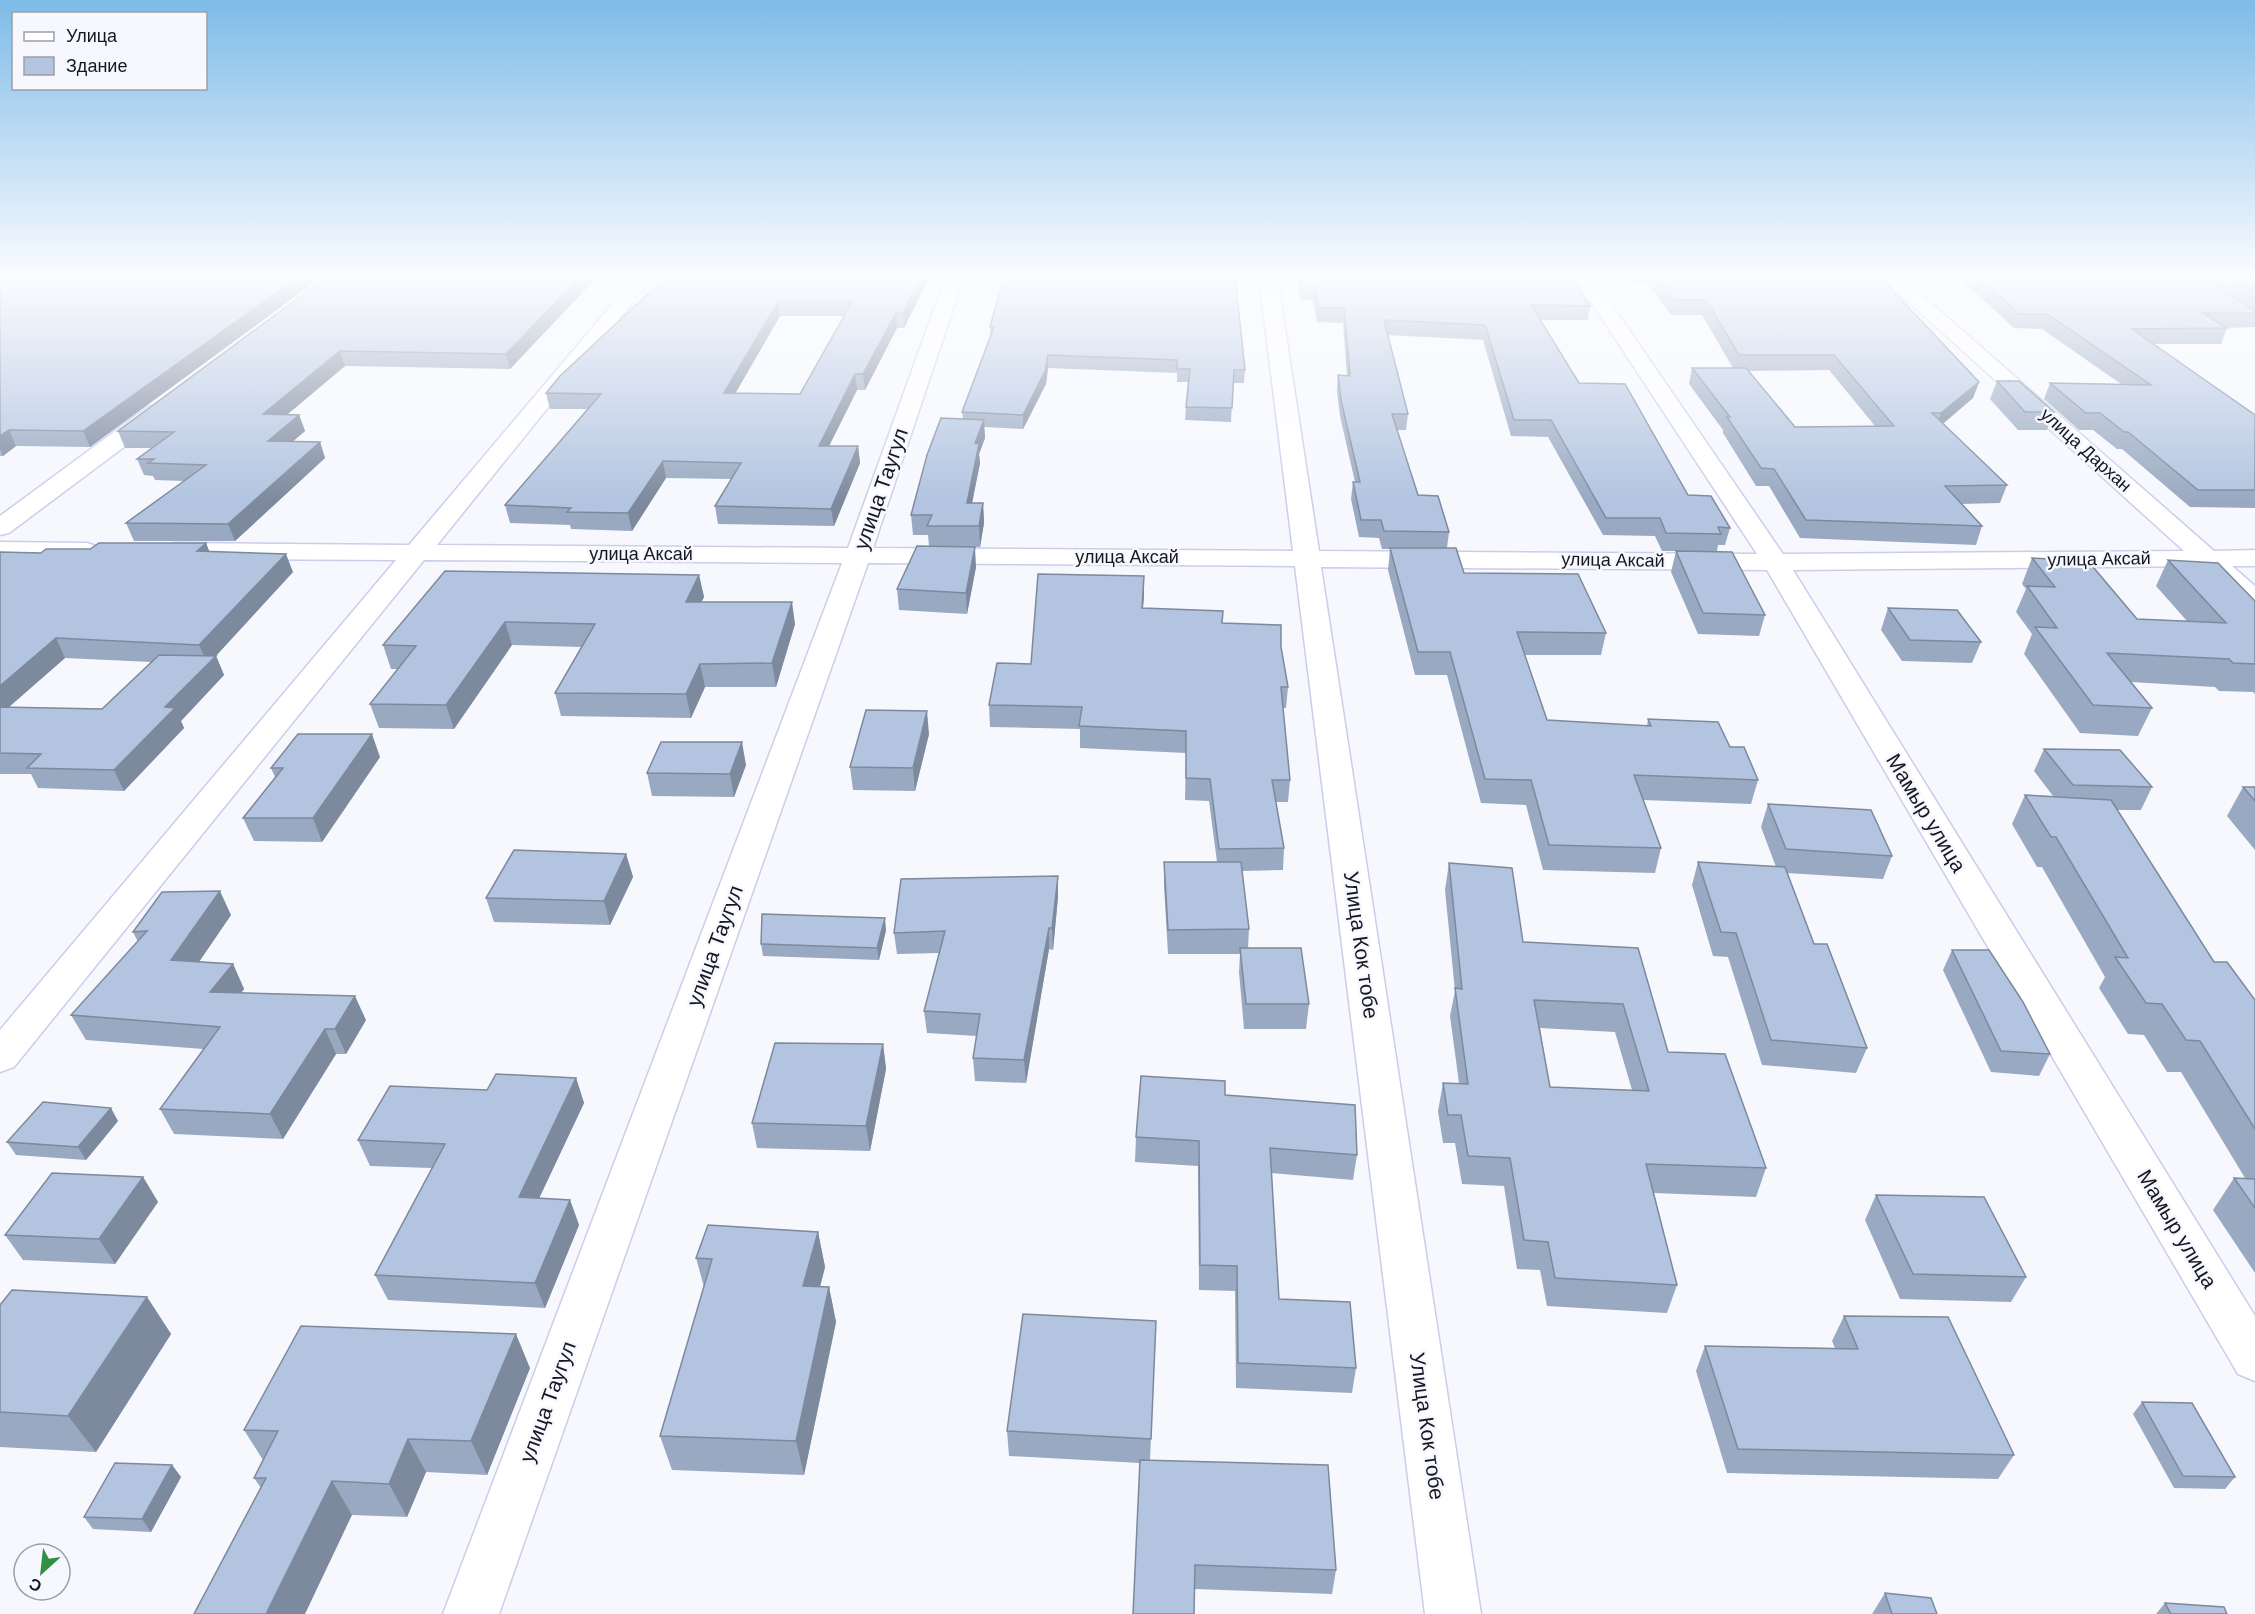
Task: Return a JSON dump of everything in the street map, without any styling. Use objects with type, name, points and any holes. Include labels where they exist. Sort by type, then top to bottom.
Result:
[{"type":"street","points":[[0,1056],[582,351]]},
{"type":"street","name":"улица Таугул","points":[[471,1614],[858,555],[929,351]]},
{"type":"street","name":"Улица Кок тобе","points":[[1278,351],[1453,1614]]},
{"type":"street","name":"Мамыр улица","points":[[1634,351],[1775,562],[2255,1359]]},
{"type":"street","name":"улица Дархан","points":[[1974,351],[2255,600]]},
{"type":"street","points":[[0,528],[169,402]]},
{"type":"street","points":[[0,550],[116,551]]},
{"type":"street","name":"улица Аксай","points":[[152,551],[1775,562],[2255,558]]},
{"type":"building","points":[[0,351],[195,351],[83,431],[9,430],[0,436]]},
{"type":"building","points":[[226,351],[340,351],[263,414],[299,415],[268,441],[320,442],[228,524],[126,523],[206,465],[148,463],[154,459],[137,459],[174,432],[118,431]]},
{"type":"building","points":[[358,351],[509,351],[506,354]]},
{"type":"building","points":[[586,351],[749,351],[724,393],[800,394],[824,351],[875,351],[863,374],[855,374],[819,446],[858,446],[831,509],[715,506],[741,463],[663,461],[628,513],[567,512],[571,508],[505,505],[601,394],[546,393]]},
{"type":"building","points":[[985,351],[1243,351],[1245,370],[1234,370],[1232,408],[1186,407],[1190,369],[1177,369],[1177,360],[1048,355],[1045,371],[1023,415],[962,412]]},
{"type":"building","points":[[1348,351],[1392,351],[1408,414],[1392,414],[1418,495],[1438,496],[1449,532],[1384,531],[1381,520],[1361,520],[1353,482],[1360,482],[1341,400],[1338,375],[1350,376]]},
{"type":"building","points":[[1493,351],[1560,351],[1579,383],[1625,384],[1688,495],[1711,496],[1730,528],[1718,527],[1721,534],[1666,533],[1660,518],[1606,518],[1551,420],[1514,420]]},
{"type":"building","points":[[1737,351],[1950,351],[1979,382],[1941,413],[1932,413],[2007,485],[1945,486],[1982,526],[1806,520],[1774,469],[1761,468],[1727,417],[1730,417],[1692,368],[1746,368],[1795,427],[1894,426],[1834,355],[1739,355]]},
{"type":"building","points":[[2102,351],[2164,351],[2255,415],[2255,490],[2198,490],[2128,432],[2124,432],[2100,413],[2086,413],[2050,383],[2151,385]]},
{"type":"building","points":[[1997,381],[2019,381],[2054,412],[2025,412]]},
{"type":"building","points":[[941,418],[984,420],[975,443],[979,444],[967,503],[983,503],[979,526],[927,526],[932,515],[911,515],[927,455]]},
{"type":"building","points":[[99,543],[206,543],[197,551],[286,554],[199,645],[56,638],[0,686],[0,552],[41,553],[46,549],[90,549]]},
{"type":"building","points":[[917,546],[975,547],[966,593],[897,589]]},
{"type":"building","points":[[1390,548],[1456,548],[1464,573],[1578,574],[1606,633],[1517,632],[1547,720],[1651,726],[1648,719],[1718,722],[1730,747],[1744,747],[1758,780],[1634,775],[1661,848],[1549,845],[1531,780],[1485,779],[1450,652],[1418,652]]},
{"type":"building","points":[[1676,551],[1732,552],[1765,615],[1703,613]]},
{"type":"building","points":[[2032,558],[2088,561],[2137,619],[2226,623],[2168,560],[2218,563],[2255,601],[2255,664],[2233,663],[2229,659],[2107,653],[2152,708],[2093,705],[2035,627],[2057,628],[2027,586],[2055,587]]},
{"type":"building","points":[[445,571],[699,575],[686,602],[792,602],[772,663],[700,664],[686,694],[555,693],[595,624],[505,622],[446,705],[370,704],[416,646],[383,645]]},
{"type":"building","points":[[1038,574],[1144,576],[1142,608],[1223,611],[1222,623],[1281,625],[1281,647],[1288,687],[1281,687],[1290,780],[1272,780],[1284,848],[1219,849],[1210,779],[1186,778],[1186,731],[1079,726],[1082,707],[989,705],[997,663],[1031,664]]},
{"type":"building","points":[[1888,608],[1957,610],[1981,642],[1910,640]]},
{"type":"building","points":[[159,655],[216,656],[165,707],[175,708],[114,770],[27,768],[41,754],[0,753],[0,707],[102,709]]},
{"type":"building","points":[[866,710],[927,711],[913,768],[850,767]]},
{"type":"building","points":[[298,734],[372,734],[313,818],[243,818],[283,768],[271,768]]},
{"type":"building","points":[[661,742],[742,742],[730,774],[647,773]]},
{"type":"building","points":[[2044,749],[2120,750],[2152,787],[2073,785]]},
{"type":"building","points":[[2243,787],[2255,787],[2255,801]]},
{"type":"building","points":[[2025,795],[2111,800],[2214,962],[2227,962],[2255,1000],[2255,1129],[2200,1041],[2186,1040],[2162,1004],[2146,1003],[2115,957],[2128,958],[2056,837],[2051,837]]},
{"type":"building","points":[[1768,804],[1871,810],[1892,856],[1786,849]]},
{"type":"building","points":[[514,850],[626,854],[604,901],[486,898]]},
{"type":"building","points":[[1164,862],[1241,862],[1249,929],[1168,930]]},
{"type":"building","points":[[1698,862],[1785,867],[1814,944],[1827,944],[1867,1048],[1771,1040],[1736,933],[1721,932]]},
{"type":"building","points":[[1449,863],[1512,868],[1523,942],[1638,948],[1668,1052],[1725,1054],[1766,1168],[1646,1164],[1677,1285],[1555,1278],[1548,1242],[1524,1240],[1510,1158],[1468,1156],[1461,1115],[1448,1115],[1443,1083],[1468,1084],[1455,988],[1462,989]],"holes":[[[1534,1000],[1623,1004],[1649,1091],[1550,1087]]]},
{"type":"building","points":[[1058,876],[1052,928],[1049,928],[1024,1060],[973,1058],[980,1014],[924,1011],[945,931],[894,933],[901,879]]},
{"type":"building","points":[[220,891],[171,960],[233,964],[210,992],[355,996],[335,1029],[325,1029],[270,1114],[160,1109],[220,1027],[71,1015],[147,931],[133,932],[162,892]]},
{"type":"building","points":[[762,914],[885,918],[877,948],[761,944]]},
{"type":"building","points":[[1240,948],[1301,948],[1309,1004],[1246,1004]]},
{"type":"building","points":[[1952,950],[1989,950],[2023,1002],[2050,1054],[2001,1051]]},
{"type":"building","points":[[775,1043],[883,1044],[866,1126],[752,1123]]},
{"type":"building","points":[[496,1074],[576,1078],[519,1197],[570,1200],[535,1283],[375,1275],[445,1144],[358,1140],[390,1086],[487,1090]]},
{"type":"building","points":[[1141,1076],[1225,1081],[1225,1095],[1355,1105],[1357,1155],[1270,1148],[1279,1299],[1350,1302],[1356,1368],[1238,1363],[1237,1266],[1200,1265],[1199,1141],[1136,1137]]},
{"type":"building","points":[[43,1102],[111,1108],[78,1147],[7,1142]]},
{"type":"building","points":[[52,1173],[143,1177],[99,1239],[5,1235]]},
{"type":"building","points":[[2234,1178],[2255,1179],[2255,1208]]},
{"type":"building","points":[[1876,1195],[1984,1197],[2026,1277],[1913,1274]]},
{"type":"building","points":[[708,1225],[818,1232],[803,1286],[829,1287],[796,1441],[660,1436],[712,1259],[696,1258]]},
{"type":"building","points":[[12,1290],[147,1297],[68,1416],[0,1412],[0,1305]]},
{"type":"building","points":[[1023,1314],[1156,1321],[1151,1439],[1007,1431]]},
{"type":"building","points":[[1844,1316],[1948,1317],[2014,1455],[1738,1449],[1705,1346],[1858,1349]]},
{"type":"building","points":[[301,1326],[516,1334],[471,1441],[408,1439],[389,1484],[332,1481],[266,1614],[194,1614],[266,1478],[254,1478],[278,1431],[244,1430]]},
{"type":"building","points":[[2142,1402],[2192,1403],[2235,1477],[2183,1476]]},
{"type":"building","points":[[1140,1460],[1328,1465],[1336,1570],[1195,1565],[1194,1614],[1133,1614]]},
{"type":"building","points":[[115,1463],[172,1465],[142,1519],[84,1517]]},
{"type":"building","points":[[1885,1593],[1931,1598],[1937,1614],[1892,1614]]},
{"type":"building","points":[[2165,1603],[2224,1607],[2227,1614],[2171,1614]]}]
